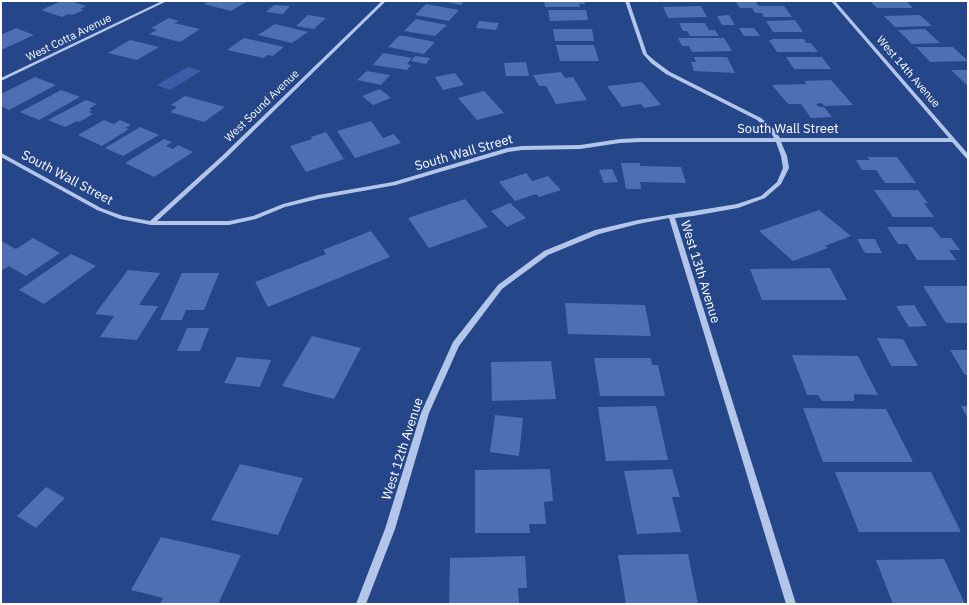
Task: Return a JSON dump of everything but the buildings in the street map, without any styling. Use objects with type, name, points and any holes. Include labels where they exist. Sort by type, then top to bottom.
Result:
[{"type":"street","name":"West Cotta Avenue","points":[[1,80],[166,1]]},
{"type":"street","name":"West Sound Avenue","points":[[151,223],[224,157],[384,1]]},
{"type":"street","name":"West 13th Avenue","points":[[627,1],[646,54],[652,62],[668,73],[759,119],[772,130],[778,140],[784,156],[786,168],[779,184],[763,197],[738,206],[693,214],[670,216],[791,604]]},
{"type":"street","name":"West 14th Avenue","points":[[832,1],[968,157]]},
{"type":"street","name":"South Wall Street","points":[[3,158],[99,209],[122,218],[151,223],[229,223],[254,218],[297,202],[394,184],[507,150],[522,148],[580,147],[620,141],[640,140],[953,140]]},
{"type":"street","name":"West 12th Avenue","points":[[361,604],[390,529],[425,413],[456,344],[500,287],[546,253],[590,235],[638,222],[670,216]]},
{"type":"shaded area","points":[[188,67],[201,71],[170,90],[157,85]]}]
